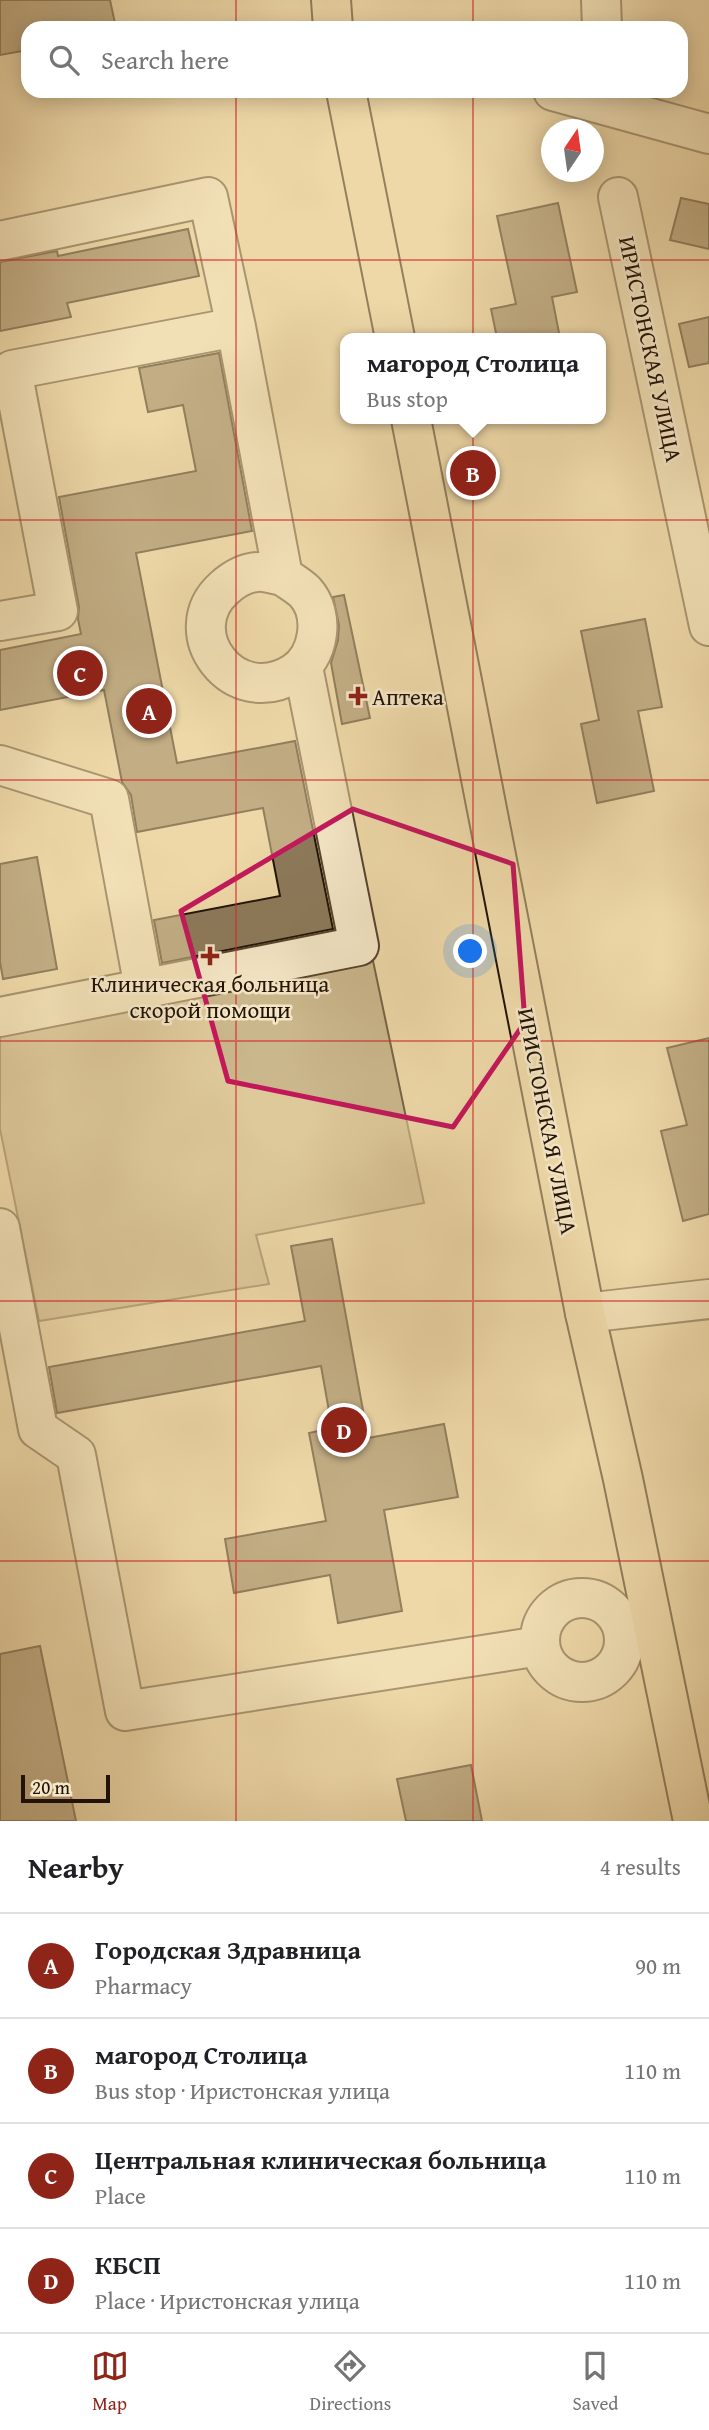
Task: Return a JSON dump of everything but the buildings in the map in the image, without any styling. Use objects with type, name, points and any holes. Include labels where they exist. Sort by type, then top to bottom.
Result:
[{"type":"main road","points":[[331,0],[333,21]]},
{"type":"main road","points":[[347,98],[394,333]]},
{"type":"main road","name":"ИРИСТОНСКАЯ УЛИЦА","points":[[412,424],[585,1312],[624,1479],[638,1625],[693,1821]]},
{"type":"street","points":[[601,0],[602,21]]},
{"type":"street","points":[[601,98],[709,134]]},
{"type":"street","points":[[0,241],[208,197],[284,576]]},
{"type":"street","name":"ИРИСТОНСКАЯ УЛИЦА","points":[[618,197],[709,626]]},
{"type":"street","points":[[0,621],[58,611],[12,370],[236,327]]},
{"type":"street","points":[[258,572],[284,576],[306,593],[317,615],[316,645],[303,667],[281,681],[257,684],[230,674],[212,653],[206,625],[209,608],[216,595],[234,579],[258,572]]},
{"type":"street","points":[[0,1017],[359,946],[303,667]]},
{"type":"street","points":[[0,765],[109,799],[144,988]]},
{"type":"street","points":[[0,1228],[38,1429],[76,1455],[125,1711],[540,1646]]},
{"type":"street","points":[[585,1312],[709,1298]]},
{"type":"street","points":[[577,1598],[590,1598],[601,1602],[638,1625],[625,1640],[617,1665],[594,1680],[580,1682],[554,1671],[545,1660],[540,1646],[544,1620],[552,1609],[564,1601],[577,1598]]},
{"type":"highlighted area","points":[[353,809],[513,864],[525,1022],[453,1127],[228,1081],[181,911]]},
{"type":"shaded area","points":[[372,956],[424,1203],[256,1235],[269,1284],[39,1321],[0,1129],[0,1031]]},
{"type":"place","name":"магород Столица","points":[[473,473]]},
{"type":"place","name":"Центральная клиническая больница","points":[[80,673]]},
{"type":"place","name":"Аптека","points":[[358,696]]},
{"type":"place","name":"Городская Здравница","points":[[149,711]]},
{"type":"place","name":"Клиническая больница скорой помощи","points":[[210,956]]},
{"type":"place","name":"КБСП","points":[[344,1430]]}]
